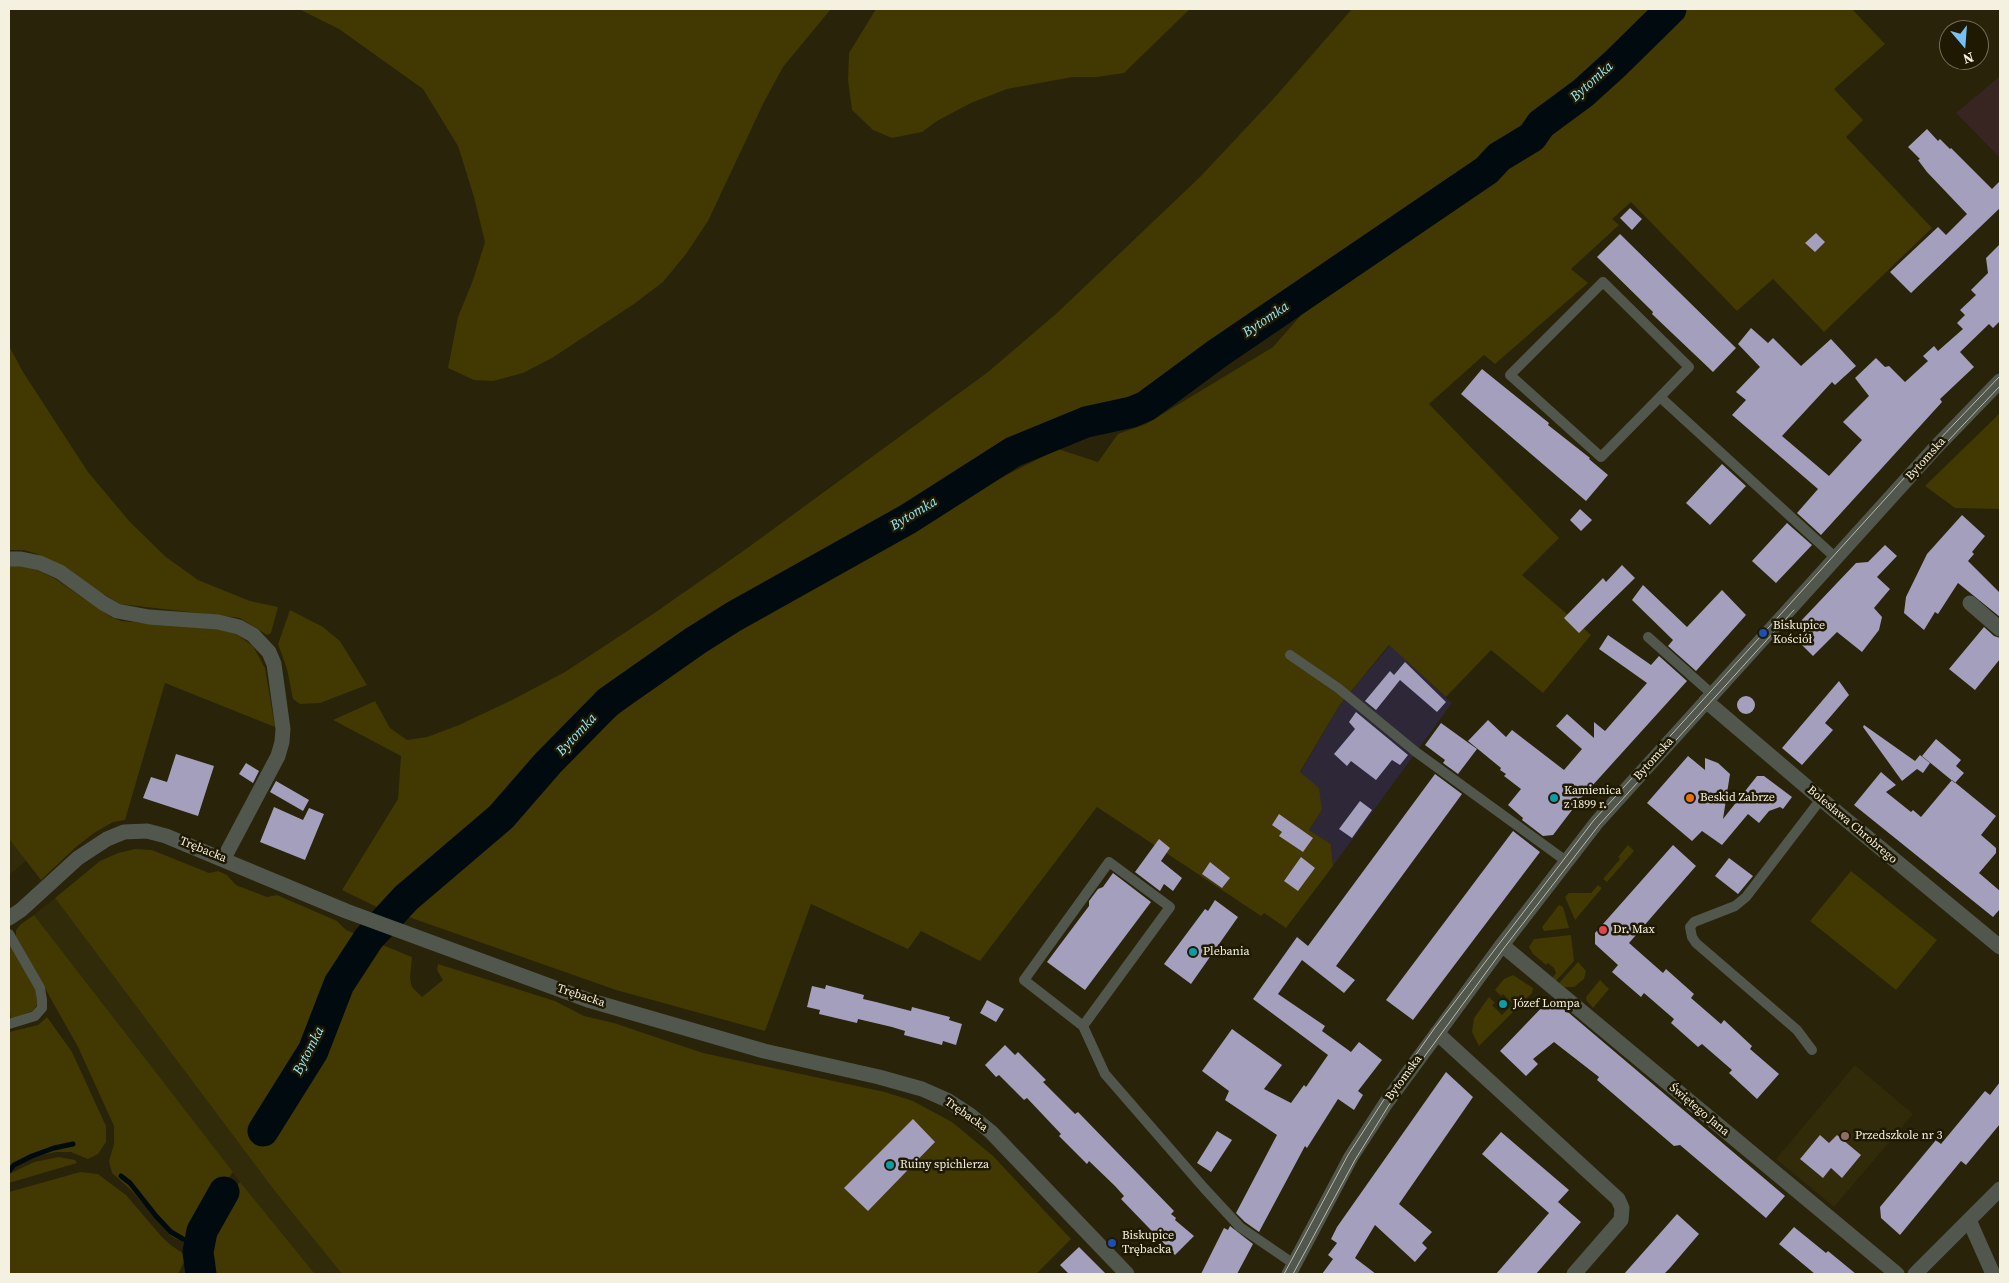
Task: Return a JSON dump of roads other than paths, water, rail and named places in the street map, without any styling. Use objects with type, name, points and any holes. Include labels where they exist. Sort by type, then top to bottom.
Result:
[{"type":"street","name":"Bytomska","points":[[1291,1269],[1351,1157],[1386,1103],[1437,1032],[1596,822],[1937,446],[2000,381]]},
{"type":"street","points":[[9,559],[21,559],[40,563],[60,572],[103,603],[117,610],[149,617],[218,622],[239,627],[253,635],[269,652],[274,664],[283,729],[282,742],[278,756],[224,858]]},
{"type":"street","points":[[1970,603],[2000,629]]},
{"type":"street","name":"Bolesława Chrobrego","points":[[1709,697],[1821,799],[2000,947]]},
{"type":"street","name":"Trębacka","points":[[9,918],[21,910],[78,858],[108,839],[124,832],[147,831],[166,836],[224,858],[346,910],[588,1000],[764,1051],[879,1077],[947,1100],[991,1132],[1128,1274]]},
{"type":"street","name":"Świętego Jana","points":[[1502,946],[1896,1274]]},
{"type":"street","points":[[1437,1032],[1618,1199],[1622,1208],[1621,1220],[1574,1274]]},
{"type":"street","points":[[1915,1274],[2000,1190]]},
{"type":"street","points":[[1969,1220],[1993,1274]]},
{"type":"lane","points":[[1603,282],[1689,367],[1660,397],[1601,457],[1510,375],[1603,282]]},
{"type":"lane","points":[[1660,397],[1836,559]]},
{"type":"lane","points":[[1648,637],[1709,697]]},
{"type":"lane","points":[[1290,655],[1338,688],[1416,752],[1566,861]]},
{"type":"lane","points":[[1812,1050],[1797,1030],[1696,943],[1692,938],[1690,927],[1694,922],[1735,906],[1746,897],[1821,799]]},
{"type":"lane","points":[[1083,1026],[1170,906],[1109,862],[1024,980],[1083,1026],[1105,1074],[1240,1227],[1291,1269]]},
{"type":"lane","points":[[9,934],[40,988],[42,1008],[35,1016],[9,1024]]},
{"type":"waterway","name":"Bytomka","points":[[263,1131],[313,1051],[339,984],[369,938],[406,898],[501,817],[548,763],[608,702],[695,641],[733,617],[908,519],[1013,452],[1086,422],[1132,412],[1146,406],[1218,353],[1487,170],[1499,157],[1532,137],[1541,124],[1583,93],[1671,9]]},
{"type":"waterway","points":[[9,1171],[14,1165],[32,1156],[73,1144]]},
{"type":"waterway","points":[[121,1176],[130,1183],[171,1232],[192,1242],[200,1241]]},
{"type":"waterway","name":"Bytomka","points":[[201,1274],[198,1252],[202,1231],[224,1192]]},
{"type":"tram line","points":[[1284,1274],[1348,1155],[1383,1101],[1434,1029],[1594,820],[1935,444],[2000,376]]},
{"type":"tram line","points":[[1930,460],[2000,386]]},
{"type":"tram line","points":[[1293,1274],[1355,1160],[1389,1105],[1504,948],[1599,825],[1794,610]]},
{"type":"place","name":"Biskupice Kościół","points":[[1763,633]]},
{"type":"place","name":"Kamienica z 1899 r.","points":[[1554,798]]},
{"type":"place","name":"Beskid Zabrze","points":[[1690,798]]},
{"type":"place","name":"Dr. Max","points":[[1603,930]]},
{"type":"place","name":"Plebania","points":[[1193,952]]},
{"type":"place","name":"Józef Lompa","points":[[1503,1004]]},
{"type":"place","name":"Przedszkole nr 3","points":[[1845,1136]]},
{"type":"place","name":"Ruiny spichlerza","points":[[890,1165]]},
{"type":"place","name":"Biskupice Trębacka","points":[[1112,1243]]}]
